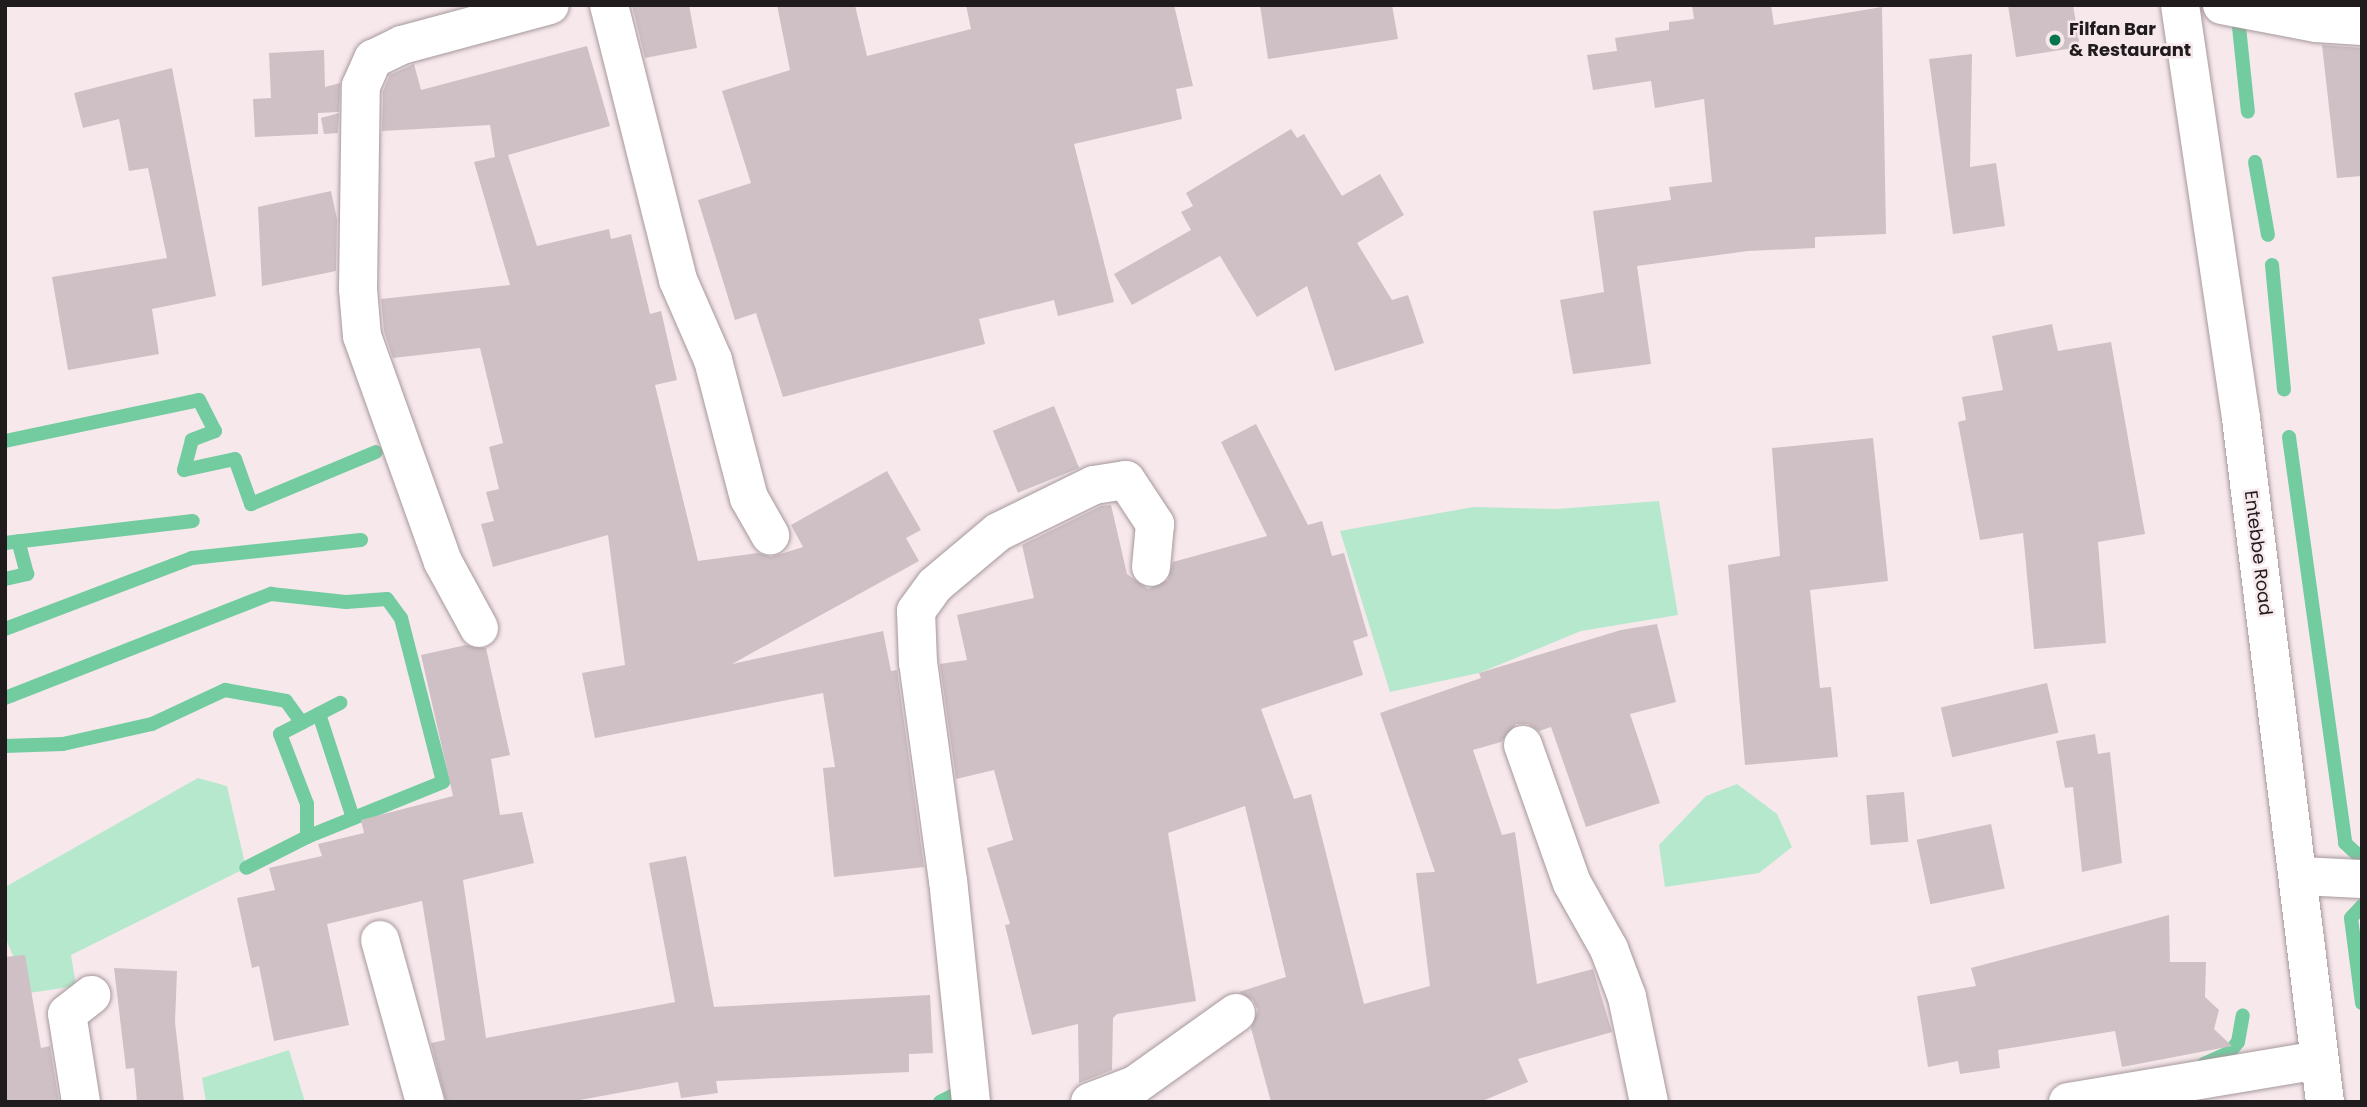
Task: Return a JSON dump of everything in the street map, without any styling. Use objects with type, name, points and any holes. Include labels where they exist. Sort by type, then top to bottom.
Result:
[{"type":"street","points":[[479,628],[443,562],[362,336],[358,289],[361,86],[373,59],[402,45],[550,5]]},
{"type":"street","points":[[609,5],[678,280],[713,360],[749,498],[770,536]]},
{"type":"street","name":"Entebbe Road","points":[[2180,5],[2241,418],[2300,876],[2325,1102]]},
{"type":"street","points":[[2222,5],[2316,23],[2362,26]]},
{"type":"street","points":[[971,1102],[948,881],[918,663],[916,611],[935,585],[998,532],[1094,485],[1126,480],[1155,524],[1151,567]]},
{"type":"street","points":[[1523,746],[1572,883],[1609,949],[1627,997],[1649,1102]]},
{"type":"street","points":[[2300,876],[2362,879]]},
{"type":"street","points":[[380,940],[425,1102]]},
{"type":"street","points":[[81,1102],[67,1014],[91,995]]},
{"type":"street","points":[[1090,1102],[1135,1085],[1236,1013]]},
{"type":"street","points":[[2068,1102],[2320,1060]]},
{"type":"green space","points":[[1659,501],[1678,615],[1581,631],[1479,673],[1390,692],[1340,531],[1473,507],[1557,509]]},
{"type":"green space","points":[[198,778],[227,786],[246,868],[71,955],[76,986],[29,993],[5,937],[5,887]]},
{"type":"green space","points":[[1737,784],[1777,814],[1792,847],[1759,873],[1665,887],[1659,845],[1706,796]]},
{"type":"green space","points":[[289,1050],[305,1102],[206,1102],[202,1078]]},
{"type":"building","points":[[632,5],[689,5],[697,48],[645,58]]},
{"type":"building","points":[[777,5],[855,5],[867,56],[971,29],[966,5],[1174,5],[1193,86],[1176,89],[1182,119],[1074,144],[1114,302],[1058,316],[1054,300],[979,319],[985,344],[783,397],[756,313],[735,320],[698,200],[751,183],[722,91],[790,70]]},
{"type":"building","points":[[1260,5],[1392,5],[1398,39],[1268,59]]},
{"type":"building","points":[[1692,5],[1771,5],[1774,25],[1882,7],[1886,234],[1815,237],[1815,248],[1748,251],[1637,266],[1651,364],[1573,374],[1560,300],[1604,292],[1593,211],[1671,200],[1669,187],[1712,182],[1704,99],[1655,108],[1651,81],[1593,90],[1587,55],[1617,51],[1615,38],[1669,30],[1669,22],[1694,19]]},
{"type":"building","points":[[2008,5],[2073,5],[2080,47],[2016,57]]},
{"type":"building","points":[[2322,45],[2362,48],[2362,176],[2337,178]]},
{"type":"building","points":[[587,46],[610,126],[508,155],[537,246],[609,229],[611,239],[631,234],[650,314],[661,311],[677,380],[655,385],[698,561],[758,553],[771,557],[803,547],[791,525],[887,471],[921,530],[906,538],[919,561],[732,664],[883,631],[891,671],[897,670],[924,867],[834,877],[823,768],[835,767],[823,693],[595,738],[582,673],[625,665],[608,535],[493,567],[481,524],[494,521],[486,492],[499,489],[489,447],[503,443],[480,348],[393,358],[384,331],[381,299],[510,285],[474,162],[495,157],[490,125],[382,131],[383,91],[390,75],[414,64],[421,90]]},
{"type":"building","points":[[324,50],[325,87],[340,83],[339,112],[318,113],[318,134],[255,137],[253,99],[271,98],[269,53]]},
{"type":"building","points":[[1972,54],[1970,167],[1996,163],[2005,226],[1953,234],[1929,59]]},
{"type":"building","points":[[172,68],[216,296],[152,309],[159,354],[68,370],[52,277],[167,258],[148,168],[129,171],[119,119],[83,128],[74,93]]},
{"type":"building","points":[[339,113],[338,133],[324,134],[321,118]]},
{"type":"building","points":[[1291,129],[1297,138],[1304,134],[1342,196],[1380,174],[1404,215],[1357,243],[1392,300],[1408,295],[1424,343],[1335,371],[1307,286],[1257,317],[1220,256],[1132,305],[1114,274],[1191,230],[1181,212],[1193,206],[1186,193]]},
{"type":"building","points":[[331,191],[337,219],[336,271],[262,286],[258,207]]},
{"type":"building","points":[[2052,324],[2058,351],[2111,342],[2145,534],[2098,542],[2106,643],[2034,649],[2023,533],[1980,540],[1958,422],[1966,420],[1962,397],[2003,390],[1992,336]]},
{"type":"building","points":[[1054,406],[1079,468],[1018,493],[993,431]]},
{"type":"building","points":[[1256,424],[1308,525],[1322,521],[1332,556],[1344,553],[1368,636],[1353,641],[1363,675],[1261,709],[1294,799],[1311,794],[1364,1004],[1430,986],[1416,873],[1435,872],[1380,713],[1481,678],[1479,673],[1621,630],[1657,624],[1676,702],[1630,714],[1660,803],[1586,827],[1551,727],[1539,731],[1528,724],[1516,724],[1501,742],[1473,750],[1502,835],[1515,832],[1537,984],[1593,969],[1612,1032],[1518,1059],[1528,1082],[1480,1102],[1271,1102],[1251,1028],[1258,1010],[1253,1000],[1239,992],[1286,977],[1245,806],[1168,833],[1196,1001],[1117,1014],[1113,1018],[1112,1070],[1079,1083],[1078,1024],[1032,1035],[1005,925],[1010,924],[987,848],[1013,840],[994,770],[956,779],[940,664],[967,660],[957,615],[1034,598],[1022,545],[1101,506],[1111,505],[1127,574],[1148,589],[1168,580],[1173,562],[1267,536],[1221,442]]},
{"type":"building","points":[[1873,438],[1888,581],[1810,590],[1820,688],[1831,687],[1838,757],[1745,765],[1728,565],[1780,556],[1772,448]]},
{"type":"building","points":[[466,645],[486,648],[510,755],[491,759],[500,815],[522,812],[534,863],[463,880],[486,1038],[675,1002],[649,863],[686,856],[714,1007],[930,995],[933,1053],[909,1054],[909,1072],[716,1081],[718,1093],[681,1098],[678,1082],[569,1102],[446,1102],[431,1043],[445,1040],[422,901],[327,924],[349,1025],[274,1041],[259,966],[252,968],[237,898],[275,890],[269,868],[322,856],[318,844],[364,833],[361,820],[453,796],[421,655]]},
{"type":"building","points":[[2047,683],[2058,733],[1952,757],[1941,708]]},
{"type":"building","points":[[2095,734],[2098,754],[2110,752],[2122,863],[2082,872],[2073,787],[2065,788],[2056,741]]},
{"type":"building","points":[[1904,792],[1908,842],[1871,845],[1866,795]]},
{"type":"building","points":[[1991,824],[2005,889],[1930,904],[1917,840]]},
{"type":"building","points":[[2169,915],[2170,962],[2206,962],[2205,997],[2219,1010],[2214,1029],[2232,1046],[2122,1067],[2115,1031],[1998,1050],[2000,1068],[1960,1074],[1958,1061],[1928,1067],[1917,996],[1976,986],[1971,968]]},
{"type":"building","points":[[25,955],[41,1048],[50,1046],[59,1102],[5,1102],[5,957]]},
{"type":"building","points":[[114,968],[177,971],[175,1022],[184,1102],[137,1102],[134,1068],[126,1069]]},
{"type":"waterway","points":[[2239,27],[2248,112]]},
{"type":"waterway","points":[[2255,162],[2268,235]]},
{"type":"waterway","points":[[2272,265],[2284,389]]},
{"type":"waterway","points":[[5,441],[199,400],[215,431],[192,440],[184,470],[235,459],[251,504],[376,452]]},
{"type":"waterway","points":[[2289,437],[2345,843],[2362,859]]},
{"type":"waterway","points":[[5,543],[193,521]]},
{"type":"waterway","points":[[5,629],[192,558],[361,540]]},
{"type":"waterway","points":[[5,579],[27,574],[18,541]]},
{"type":"waterway","points":[[5,698],[271,594],[346,602],[387,599],[401,618],[443,782],[307,837],[246,868]]},
{"type":"waterway","points":[[5,746],[63,744],[152,724],[225,690],[286,701],[302,723]]},
{"type":"waterway","points":[[307,837],[307,804],[280,734],[340,703]]},
{"type":"waterway","points":[[319,714],[353,818]]},
{"type":"waterway","points":[[2362,906],[2351,918],[2362,1003]]},
{"type":"waterway","points":[[2204,1064],[2229,1053],[2238,1042],[2243,1015]]},
{"type":"waterway","points":[[940,1102],[954,1095]]},
{"type":"place","name":"Filfan Bar & Restaurant","points":[[2055,40]]}]
